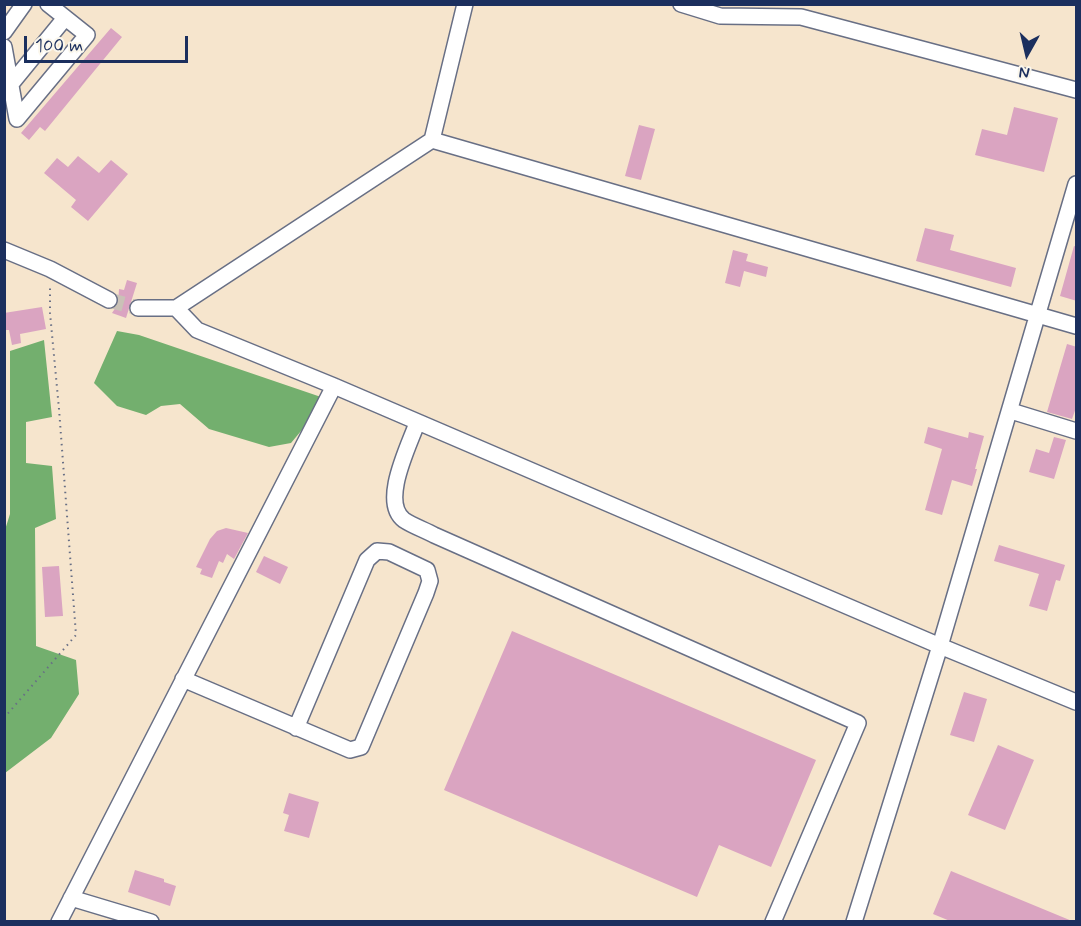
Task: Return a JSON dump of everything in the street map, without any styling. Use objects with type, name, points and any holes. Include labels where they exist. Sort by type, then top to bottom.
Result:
[{"type":"street","points":[[4,32],[24,4]]},
{"type":"street","points":[[4,47],[18,119],[87,35],[48,4]]},
{"type":"street","points":[[138,308],[176,308],[432,140],[465,4]]},
{"type":"street","points":[[681,4],[720,16],[801,17],[1077,90]]},
{"type":"street","points":[[11,84],[65,18]]},
{"type":"street","points":[[432,140],[1077,326]]},
{"type":"street","points":[[854,921],[940,646],[1077,184]]},
{"type":"street","points":[[4,250],[50,269],[103,297]]},
{"type":"street","points":[[176,308],[197,330],[1077,702]]},
{"type":"street","points":[[58,921],[334,386]]},
{"type":"street","points":[[1011,411],[1077,431]]},
{"type":"street","points":[[417,423],[394,489],[395,506],[403,519],[445,540],[858,723],[773,921]]},
{"type":"street","points":[[183,679],[296,728],[350,750],[361,747],[426,594],[429,581],[427,570],[389,552],[377,551],[367,560],[296,728]]},
{"type":"street","points":[[71,898],[151,921]]},
{"type":"path","points":[[4,718],[76,635],[50,313],[50,269]]},
{"type":"green space","points":[[117,331],[139,335],[321,397],[306,425],[291,443],[269,447],[209,429],[180,404],[161,406],[146,415],[117,406],[94,383]]},
{"type":"green space","points":[[44,340],[52,417],[26,422],[26,463],[52,466],[56,519],[35,528],[36,646],[76,660],[79,694],[51,738],[5,773],[4,533],[10,514],[10,351]]},
{"type":"building","points":[[111,28],[122,37],[45,131],[40,127],[29,140],[21,133]]},
{"type":"building","points":[[1014,107],[1058,118],[1044,172],[975,155],[982,129],[1007,135]]},
{"type":"building","points":[[639,125],[655,129],[641,180],[625,176]]},
{"type":"building","points":[[78,156],[99,173],[111,160],[128,174],[88,221],[71,207],[76,200],[44,173],[57,158],[68,167]]},
{"type":"building","points":[[925,228],[954,235],[950,250],[1016,268],[1011,287],[916,261]]},
{"type":"building","points":[[1074,246],[1077,247],[1077,301],[1060,296]]},
{"type":"building","points":[[733,250],[748,254],[746,261],[768,267],[766,277],[744,271],[740,287],[725,283]]},
{"type":"building","points":[[127,280],[137,283],[126,318],[112,313],[118,304],[119,289],[124,290]]},
{"type":"building","points":[[42,307],[46,329],[20,334],[21,343],[12,345],[9,330],[5,330],[4,313]]},
{"type":"building","points":[[1067,344],[1077,347],[1077,405],[1072,419],[1047,412]]},
{"type":"building","points":[[928,427],[968,438],[969,432],[984,436],[972,486],[952,480],[942,515],[925,510],[942,449],[924,443]]},
{"type":"building","points":[[1054,437],[1066,440],[1054,479],[1029,472],[1036,449],[1049,453]]},
{"type":"building","points":[[226,528],[248,533],[234,559],[227,554],[223,563],[219,561],[212,578],[200,574],[202,569],[196,567],[210,539],[217,531]]},
{"type":"building","points":[[999,545],[1065,565],[1060,581],[1056,580],[1047,611],[1029,606],[1039,574],[994,561]]},
{"type":"building","points":[[264,556],[288,567],[280,584],[256,572]]},
{"type":"building","points":[[59,566],[63,616],[45,617],[42,567]]},
{"type":"building","points":[[512,631],[816,760],[771,867],[719,845],[697,897],[444,790]]},
{"type":"building","points":[[964,692],[987,699],[974,742],[950,735]]},
{"type":"building","points":[[998,745],[1034,760],[1005,830],[968,815]]},
{"type":"building","points":[[289,793],[319,802],[309,838],[284,831],[289,815],[283,813]]},
{"type":"building","points":[[135,870],[164,879],[164,882],[176,886],[170,906],[128,892]]},
{"type":"building","points":[[951,871],[1072,921],[950,921],[933,914]]},
{"type":"tunnel","points":[[109,300],[138,308]]}]
